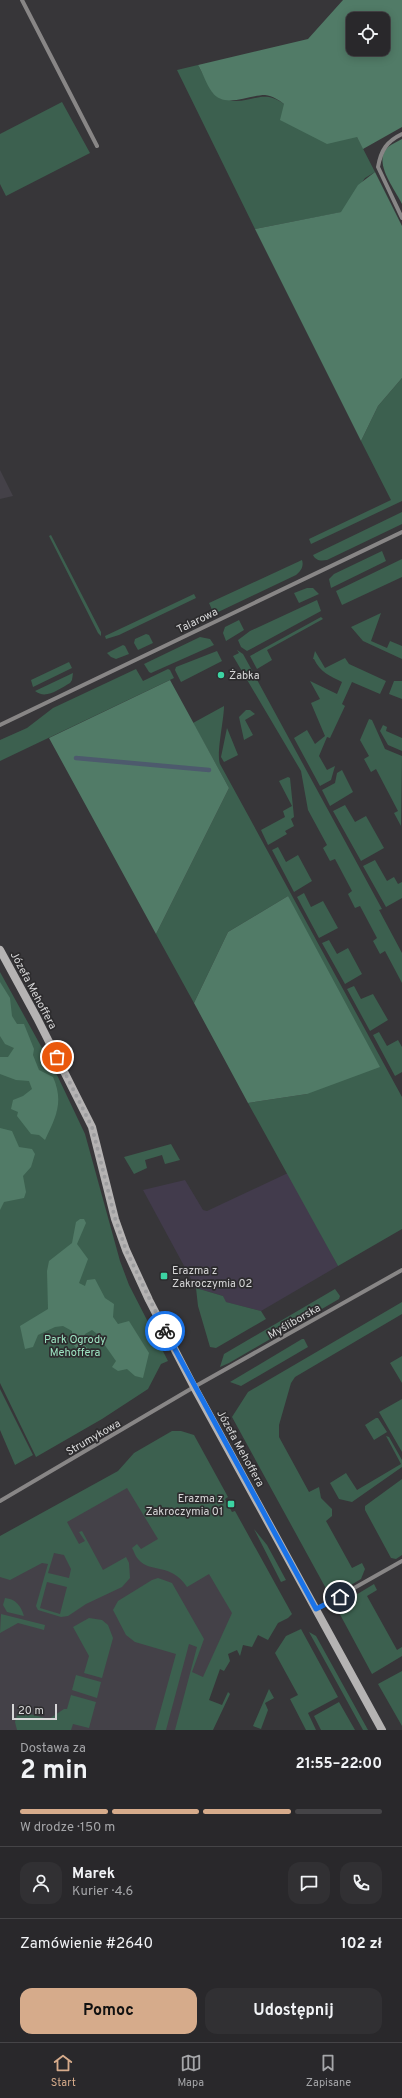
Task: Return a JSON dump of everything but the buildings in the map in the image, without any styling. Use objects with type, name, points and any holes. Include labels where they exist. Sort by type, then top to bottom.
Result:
[{"type":"street","points":[[22,0],[97,146]]},
{"type":"street","points":[[402,134],[388,141],[380,157],[378,167],[402,218]]},
{"type":"street","name":"Talarowa","points":[[0,725],[402,532]]},
{"type":"street","name":"Józefa Mehoffera","points":[[0,950],[37,1018],[92,1127],[115,1218],[126,1250],[149,1300],[194,1387],[382,1730]]},
{"type":"street","name":"Myśliborska","points":[[194,1387],[402,1270]]},
{"type":"street","name":"Strumykowa","points":[[0,1501],[194,1387]]},
{"type":"street","points":[[316,1609],[402,1561]]},
{"type":"shaded area","points":[[0,470],[13,496],[0,499]]},
{"type":"shaded area","points":[[288,1173],[338,1266],[261,1311],[225,1302],[223,1296],[196,1288],[143,1190],[185,1180],[203,1210],[207,1211]]},
{"type":"shaded area","points":[[114,1477],[178,1494],[238,1607],[186,1730],[0,1730],[0,1543]]},
{"type":"green space","points":[[343,0],[402,0],[402,127],[363,149],[357,137],[327,144],[280,120],[284,104],[273,97],[265,95],[237,100],[223,100],[217,97],[210,89],[198,65],[308,39]]},
{"type":"green space","points":[[198,65],[213,93],[220,97],[233,101],[241,101],[259,97],[270,97],[357,137],[375,172],[365,178],[342,212],[255,229],[177,70]]},
{"type":"green space","points":[[62,102],[90,153],[6,196],[0,184],[0,134]]},
{"type":"green space","points":[[402,139],[402,204],[386,176],[382,160],[388,147]]},
{"type":"green space","points":[[375,172],[402,226],[402,378],[378,406],[361,441],[255,229],[341,212],[358,185]]},
{"type":"green space","points":[[402,378],[402,501],[311,544],[309,539],[391,500],[361,441],[378,406]]},
{"type":"green space","points":[[402,512],[402,524],[327,560],[319,560],[313,555]]},
{"type":"green space","points":[[51,535],[101,632],[101,636],[98,633],[49,536]]},
{"type":"green space","points":[[382,551],[386,561],[331,588],[329,579],[334,574]]},
{"type":"green space","points":[[402,559],[402,577],[342,605],[336,591]]},
{"type":"green space","points":[[302,560],[302,568],[296,575],[214,614],[209,603]]},
{"type":"green space","points":[[307,588],[313,588],[319,594],[299,603],[294,593]]},
{"type":"green space","points":[[194,594],[196,598],[119,635],[106,639],[105,636]]},
{"type":"green space","points":[[317,600],[321,611],[247,651],[241,647],[238,640],[250,631]]},
{"type":"green space","points":[[381,613],[371,641],[387,648],[390,641],[402,646],[402,659],[363,641],[351,627]]},
{"type":"green space","points":[[321,617],[323,619],[267,650],[272,660],[257,669],[250,656]]},
{"type":"green space","points":[[239,620],[244,630],[226,641],[223,633],[225,627]]},
{"type":"green space","points":[[146,634],[149,635],[153,643],[138,650],[134,643],[135,639]]},
{"type":"green space","points":[[200,637],[210,639],[214,645],[151,673],[144,664]]},
{"type":"green space","points":[[123,645],[129,654],[116,659],[107,653]]},
{"type":"green space","points":[[237,650],[243,654],[382,909],[379,910],[402,953],[402,983],[385,951],[380,954],[373,941],[377,938],[360,906],[355,908],[348,894],[352,891],[335,859],[330,861],[323,848],[327,845],[308,810],[301,771],[233,656],[239,653]]},
{"type":"green space","points":[[217,651],[222,661],[181,682],[175,670],[176,667]]},
{"type":"green space","points":[[315,651],[325,668],[345,658],[349,664],[386,681],[380,694],[352,682],[342,704],[345,706],[330,738],[327,737],[319,756],[327,770],[335,766],[331,780],[320,786],[294,738],[307,730],[315,744],[325,736],[311,703],[320,699],[310,681],[337,694],[342,682],[333,678],[319,667],[313,659]]},
{"type":"green space","points":[[69,662],[72,668],[33,687],[31,680]]},
{"type":"green space","points":[[136,669],[143,681],[168,669],[174,678],[0,761],[0,740],[27,728],[53,708]]},
{"type":"green space","points":[[73,673],[70,683],[57,691],[44,694],[35,691]]},
{"type":"green space","points":[[170,680],[229,788],[156,934],[49,738]]},
{"type":"green space","points":[[394,681],[402,681],[402,699],[389,694]]},
{"type":"green space","points":[[224,706],[219,753],[220,764],[402,1097],[402,1229],[338,1266],[248,1103],[307,1094],[288,896],[228,932],[194,1003],[156,934],[229,788],[193,723]]},
{"type":"green space","points":[[246,710],[250,710],[255,714],[245,720],[253,735],[244,740],[239,717]]},
{"type":"green space","points":[[369,719],[372,720],[385,749],[402,756],[401,826],[394,813],[398,811],[376,769],[371,772],[364,759],[369,756],[360,740]]},
{"type":"green space","points":[[383,725],[387,727],[386,731],[402,738],[402,751],[388,745],[380,731]]},
{"type":"green space","points":[[227,728],[238,755],[224,762],[221,757]]},
{"type":"green space","points":[[342,770],[353,792],[330,806],[322,790],[335,783],[337,773]]},
{"type":"green space","points":[[288,777],[290,778],[294,817],[291,819],[294,826],[285,831],[287,834],[268,845],[261,830],[285,817],[283,811],[292,806],[279,781]]},
{"type":"green space","points":[[345,805],[355,822],[366,816],[384,848],[361,861],[333,811]]},
{"type":"green space","points":[[278,847],[286,862],[298,855],[312,881],[294,892],[272,850]]},
{"type":"green space","points":[[375,860],[387,881],[394,877],[398,884],[402,882],[402,898],[386,907],[363,866]]},
{"type":"green space","points":[[304,893],[311,907],[323,901],[338,928],[319,938],[297,897]]},
{"type":"green space","points":[[288,896],[380,1067],[307,1094],[248,1103],[194,1003],[228,932]]},
{"type":"green space","points":[[329,940],[337,954],[348,948],[362,974],[345,984],[322,943]]},
{"type":"green space","name":"Park Ogrody Mehoffera","points":[[0,972],[58,1077],[85,1134],[120,1261],[129,1285],[168,1361],[161,1364],[148,1389],[102,1419],[36,1457],[0,1383]]},
{"type":"green space","points":[[0,982],[10,998],[12,1016],[17,1024],[24,1024],[34,1049],[33,1055],[39,1070],[53,1077],[56,1086],[58,1094],[57,1109],[45,1140],[39,1135],[31,1134],[17,1116],[18,1112],[11,1109],[13,1100],[23,1096],[32,1089],[29,1081],[16,1080],[0,1074],[0,1057],[8,1057],[14,1048],[5,1044],[0,1036]]},
{"type":"green space","points":[[354,986],[361,999],[373,994],[388,1020],[370,1031],[347,989]]},
{"type":"green space","points":[[379,1032],[387,1046],[398,1040],[402,1047],[402,1072],[395,1076],[373,1035]]},
{"type":"green space","points":[[0,1128],[12,1131],[19,1147],[32,1149],[35,1154],[31,1167],[23,1176],[26,1192],[24,1198],[4,1202],[0,1210]]},
{"type":"green space","points":[[171,1144],[180,1160],[165,1164],[162,1155],[145,1160],[147,1168],[134,1174],[124,1157]]},
{"type":"green space","points":[[80,1219],[84,1219],[86,1223],[77,1244],[88,1259],[79,1283],[85,1286],[87,1280],[95,1279],[105,1298],[114,1304],[113,1317],[118,1324],[129,1321],[149,1353],[143,1378],[135,1376],[127,1369],[118,1371],[112,1367],[116,1361],[104,1344],[104,1339],[92,1330],[85,1334],[82,1343],[93,1353],[82,1354],[72,1343],[72,1331],[63,1326],[55,1327],[38,1335],[33,1347],[25,1349],[20,1326],[48,1309],[47,1271],[49,1261],[72,1243],[76,1222]]},
{"type":"green space","points":[[196,1288],[223,1296],[226,1302],[261,1311],[266,1319],[216,1348],[210,1347],[198,1306]]},
{"type":"green space","points":[[335,1289],[340,1296],[339,1299],[220,1367],[224,1354]]},
{"type":"green space","points":[[402,1302],[402,1314],[295,1377],[291,1383],[279,1425],[279,1437],[309,1492],[319,1487],[321,1498],[332,1509],[332,1516],[326,1521],[352,1568],[362,1563],[365,1569],[361,1579],[332,1596],[329,1594],[232,1417],[248,1392]]},
{"type":"green space","points":[[304,1339],[308,1347],[241,1386],[230,1382]]},
{"type":"green space","points":[[402,1356],[402,1383],[390,1363]]},
{"type":"green space","points":[[0,1389],[33,1455],[15,1465],[0,1430]]},
{"type":"green space","points":[[402,1399],[402,1452],[379,1412]]},
{"type":"green space","points":[[378,1418],[387,1432],[374,1440],[365,1425]]},
{"type":"green space","points":[[172,1431],[181,1431],[194,1435],[228,1497],[225,1499],[232,1512],[235,1511],[292,1614],[288,1618],[278,1623],[268,1640],[258,1635],[252,1647],[243,1645],[240,1656],[237,1650],[228,1654],[230,1661],[224,1671],[220,1669],[209,1700],[222,1705],[228,1692],[230,1694],[213,1730],[175,1730],[197,1647],[189,1644],[166,1730],[155,1730],[176,1654],[135,1642],[126,1635],[113,1610],[118,1601],[152,1580],[158,1578],[172,1583],[204,1639],[192,1672],[203,1677],[232,1613],[209,1574],[187,1587],[181,1579],[174,1574],[148,1566],[137,1558],[132,1548],[137,1544],[141,1549],[158,1539],[127,1488],[67,1522],[79,1544],[85,1541],[79,1532],[82,1531],[103,1570],[126,1557],[129,1563],[130,1578],[122,1587],[86,1604],[68,1616],[61,1617],[38,1610],[36,1606],[48,1564],[42,1563],[10,1580],[0,1577],[0,1536],[118,1471],[134,1453]],"holes":[[[54,1553],[64,1555],[71,1569],[69,1578],[48,1573]],[[47,1582],[67,1587],[60,1614],[40,1608]]]},
{"type":"green space","points":[[386,1436],[389,1437],[402,1460],[402,1467],[352,1502],[339,1499],[330,1483],[346,1473],[357,1490],[401,1464]]},
{"type":"green space","points":[[402,1479],[402,1555],[396,1559],[391,1558],[365,1510],[365,1506]]},
{"type":"green space","points":[[254,1529],[267,1545],[286,1580],[281,1582]]},
{"type":"green space","points":[[374,1584],[377,1590],[367,1596],[397,1650],[402,1647],[402,1656],[372,1674],[336,1607]]},
{"type":"green space","points":[[5,1598],[15,1601],[24,1616],[7,1612],[3,1605]]},
{"type":"green space","points":[[1,1614],[45,1625],[44,1630],[18,1623],[0,1633]]},
{"type":"green space","points":[[89,1618],[102,1620],[108,1625],[113,1638],[102,1678],[84,1673],[89,1656],[73,1627]]},
{"type":"green space","points":[[301,1629],[338,1697],[308,1713],[316,1730],[306,1730],[290,1699],[298,1695],[275,1653],[286,1636]]},
{"type":"green space","points":[[309,1632],[316,1636],[368,1730],[363,1730]]},
{"type":"green space","points":[[402,1671],[402,1726],[378,1684]]},
{"type":"green space","points":[[76,1675],[101,1682],[97,1698],[72,1690]]},
{"type":"green space","points":[[269,1689],[274,1698],[265,1703],[268,1710],[261,1729],[253,1726]]},
{"type":"green space","points":[[71,1695],[96,1702],[89,1728],[73,1724],[71,1730],[17,1730],[15,1722],[18,1711],[49,1719],[64,1709],[67,1709]]},
{"type":"green space","points":[[339,1702],[355,1730],[321,1730],[314,1716]]},
{"type":"waterway","points":[[76,758],[209,770]]},
{"type":"way so far","points":[[57,1057],[92,1127],[109,1189],[115,1218],[126,1250],[165,1331]]},
{"type":"place","name":"Żabka","points":[[221,675]]},
{"type":"place","name":"Erazma z Zakroczymia 02","points":[[164,1276]]},
{"type":"place","name":"Erazma z Zakroczymia 01","points":[[231,1504]]},
{"type":"route","points":[[165,1331],[194,1387],[316,1609],[340,1597]]}]
